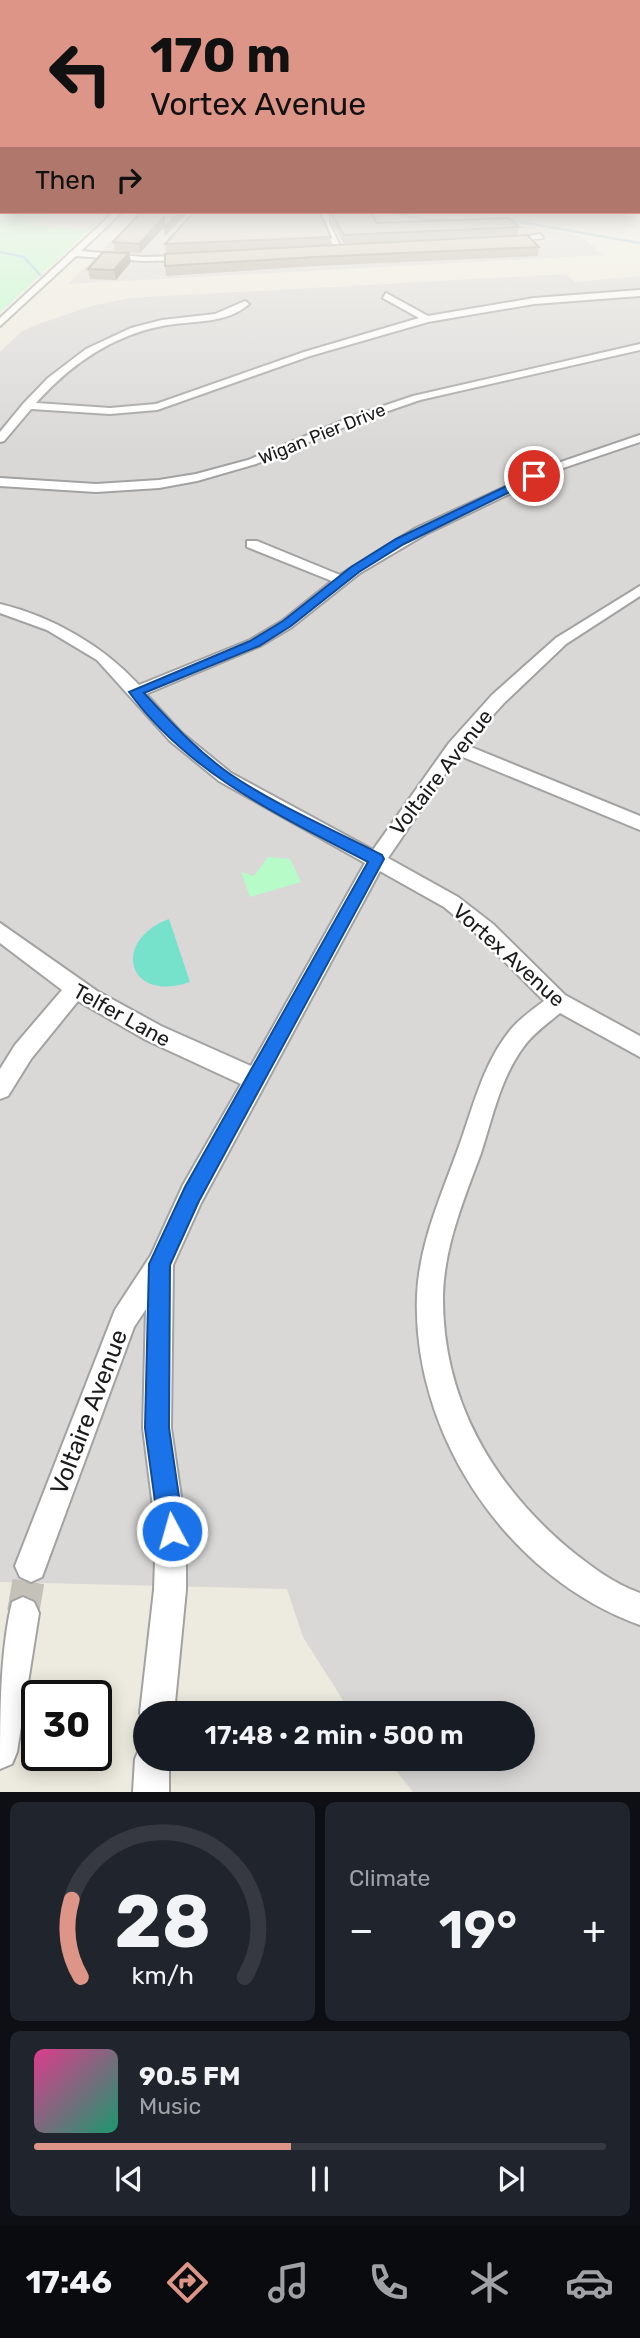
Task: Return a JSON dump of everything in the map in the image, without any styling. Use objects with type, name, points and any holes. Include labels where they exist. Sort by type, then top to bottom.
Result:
[{"type":"street","points":[[0,323],[43,283]]},
{"type":"street","points":[[27,406],[110,411],[157,407],[307,354],[427,319],[534,301],[640,293]]},
{"type":"street","points":[[386,296],[427,319]]},
{"type":"street","points":[[0,439],[44,387],[100,343],[148,326],[232,312],[245,304]]},
{"type":"street","name":"Wigan Pier Drive","points":[[0,482],[96,488],[139,486],[197,477],[252,462],[355,419],[417,398],[640,346]]},
{"type":"street","points":[[136,692],[255,643],[287,624],[341,580],[400,542],[450,516],[559,466],[640,438]]},
{"type":"street","points":[[252,544],[341,580]]},
{"type":"street","name":"Voltaire Avenue","points":[[31,1566],[124,1319],[160,1264],[192,1194],[377,859],[455,747],[533,664],[588,621],[640,590]]},
{"type":"street","name":"Vortex Avenue","points":[[0,608],[52,627],[76,640],[119,673],[176,737],[225,777],[451,902],[486,930],[558,1002],[640,1047]]},
{"type":"street","points":[[455,747],[640,823]]},
{"type":"street","name":"Telfer Lane","points":[[0,931],[75,990],[171,1043],[255,1079]]},
{"type":"street","points":[[0,1089],[23,1052],[75,990]]},
{"type":"street","points":[[558,1002],[519,1036],[501,1063],[437,1246],[430,1295],[431,1344],[444,1402],[468,1457],[503,1506],[542,1548],[586,1581],[640,1609]]},
{"type":"street","name":"Voltaire Avenue","points":[[158,1701],[170,1590],[172,1531],[157,1428],[160,1264]]},
{"type":"street","points":[[0,1752],[23,1614]]},
{"type":"street","points":[[151,1792],[152,1771]]},
{"type":"shaded area","points":[[409,283],[640,283],[640,1792],[413,1792],[396,1771],[535,1771],[535,1701],[343,1701],[303,1637],[287,1589],[0,1582],[0,352],[22,331],[91,306],[129,298]]},
{"type":"shaded area","points":[[169,919],[190,982],[169,987],[152,985],[141,978],[134,967],[133,954],[139,941],[150,929]]},
{"type":"green space","points":[[0,283],[32,283],[0,312]]},
{"type":"green space","points":[[268,857],[290,859],[301,882],[250,897],[241,872],[254,876]]},
{"type":"tunnel","points":[[23,1613],[31,1566]]},
{"type":"route","points":[[172,1531],[157,1428],[160,1264],[192,1194],[377,859],[261,799],[225,777],[176,737],[136,692],[255,643],[287,624],[355,570],[400,542],[534,476]]}]
